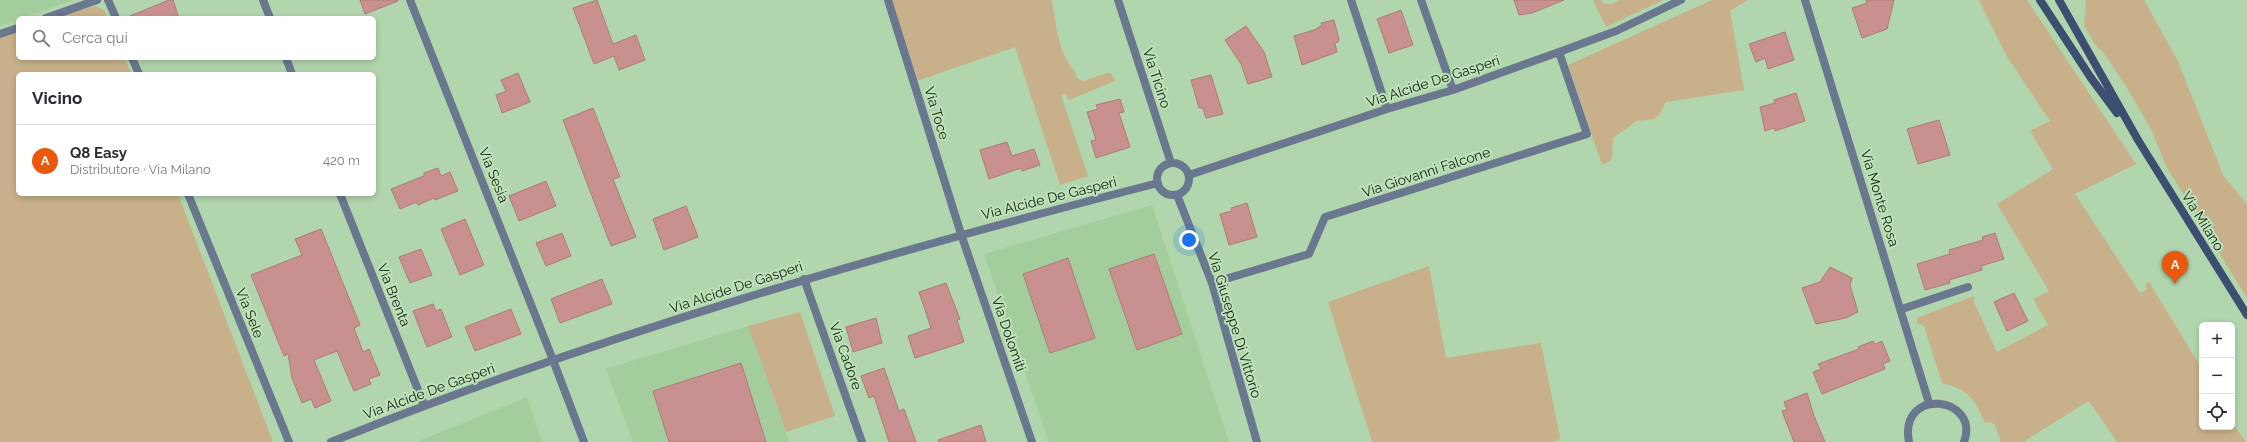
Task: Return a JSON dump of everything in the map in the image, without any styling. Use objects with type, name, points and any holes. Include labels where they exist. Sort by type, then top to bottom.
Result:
[{"type":"main road","name":"Via Milano","points":[[2040,0],[2091,78],[2138,140]]},
{"type":"main road","name":"Via Milano","points":[[2059,0],[2138,140],[2247,314]]},
{"type":"street","points":[[52,16],[97,0]]},
{"type":"street","points":[[108,0],[115,16]]},
{"type":"street","points":[[263,0],[269,16]]},
{"type":"street","name":"Via Sesia","points":[[410,0],[554,360],[584,442]]},
{"type":"street","name":"Via Toce","points":[[888,0],[961,234]]},
{"type":"street","name":"Via Ticino","points":[[1118,0],[1171,163]]},
{"type":"street","points":[[1351,0],[1387,109]]},
{"type":"street","points":[[1421,0],[1452,90]]},
{"type":"street","name":"Via Alcide De Gasperi","points":[[1189,175],[1387,109],[1452,90],[1559,52],[1616,31],[1681,0]]},
{"type":"street","name":"Via Monte Rosa","points":[[1805,0],[1930,403]]},
{"type":"street","points":[[0,34],[16,29]]},
{"type":"street","name":"Via Giovanni Falcone","points":[[1212,283],[1309,254],[1325,218],[1587,134],[1559,52]]},
{"type":"street","points":[[133,60],[138,72]]},
{"type":"street","points":[[287,60],[291,72]]},
{"type":"street","points":[[1171,163],[1180,164],[1189,175],[1190,180],[1186,190],[1177,195],[1163,192],[1158,183],[1159,172],[1166,165],[1171,163]]},
{"type":"street","name":"Via Alcide De Gasperi","points":[[331,442],[424,405],[554,360],[804,279],[961,234],[1158,183]]},
{"type":"street","name":"Via Giuseppe Di Vittorio","points":[[1177,195],[1212,283],[1257,442]]},
{"type":"street","name":"Via Sele","points":[[189,196],[289,442]]},
{"type":"street","name":"Via Brenta","points":[[341,196],[424,405]]},
{"type":"street","name":"Via Dolomiti","points":[[961,234],[1032,442]]},
{"type":"street","name":"Via Cadore","points":[[804,279],[862,442]]},
{"type":"street","points":[[1902,309],[1968,288]]},
{"type":"street","points":[[1909,442],[1907,433],[1911,418],[1920,407],[1930,403],[1940,402],[1957,410],[1963,418],[1966,428],[1964,442]]},
{"type":"shaded area","points":[[0,0],[73,0],[28,16],[16,16],[16,20],[0,26]]},
{"type":"shaded area","points":[[890,0],[1052,0],[1060,45],[1077,78],[1083,81],[1111,73],[1115,81],[1069,100],[1066,94],[1061,95],[1088,176],[1060,185],[1015,47],[917,81]]},
{"type":"shaded area","points":[[1593,0],[1601,0],[1604,4],[1612,4],[1620,0],[1663,0],[1606,27]]},
{"type":"shaded area","points":[[1712,0],[1748,0],[1730,11],[1744,90],[1666,102],[1659,115],[1654,119],[1637,121],[1613,138],[1612,159],[1602,165],[1568,65]]},
{"type":"shaded area","points":[[1979,0],[2027,0],[2136,164],[2075,194],[2140,293],[2147,289],[2145,285],[2149,282],[2199,364],[2199,430],[2235,430],[2235,427],[2246,442],[2117,442],[2089,401],[2026,440],[2026,442],[2001,442],[1995,425],[1991,422],[1985,423],[1978,408],[1965,392],[1951,385],[1942,383],[1924,326],[1917,323],[1917,318],[1974,296],[1975,299],[1973,300],[1997,352],[2048,325],[2033,299],[2049,291],[1997,204],[2053,169],[2030,131],[2050,121],[2006,55]]},
{"type":"shaded area","points":[[2086,0],[2144,0],[2178,61],[2223,175],[2247,204],[2247,298],[2166,166],[2152,131],[2127,88],[2105,55],[2094,43],[2084,25]]},
{"type":"shaded area","points":[[95,6],[104,10],[107,16],[58,16]]},
{"type":"shaded area","points":[[16,31],[16,60],[126,60],[130,72],[16,72],[16,196],[179,196],[273,442],[0,442],[0,36]]},
{"type":"shaded area","points":[[1152,205],[1229,442],[1049,442],[984,254]]},
{"type":"shaded area","points":[[1429,266],[1446,358],[1541,343],[1560,437],[1559,440],[1550,442],[1372,442],[1328,302]]},
{"type":"shaded area","points":[[800,312],[835,416],[786,432],[748,326]]},
{"type":"shaded area","points":[[748,326],[789,442],[633,442],[606,369]]},
{"type":"shaded area","points":[[527,397],[542,442],[416,442]]},
{"type":"building","points":[[169,0],[173,0],[178,16],[130,16]]},
{"type":"building","points":[[360,0],[398,0],[398,1],[365,14]]},
{"type":"building","points":[[597,0],[613,44],[636,35],[645,60],[619,70],[614,56],[594,64],[573,8]]},
{"type":"building","points":[[1514,0],[1564,0],[1532,13],[1519,15]]},
{"type":"building","points":[[1866,0],[1894,0],[1887,29],[1862,38],[1852,8],[1867,3]]},
{"type":"building","points":[[1401,10],[1413,45],[1389,53],[1377,19]]},
{"type":"building","points":[[1334,20],[1339,39],[1338,42],[1335,43],[1337,52],[1302,65],[1294,36],[1317,29],[1322,26],[1321,23]]},
{"type":"building","points":[[1246,26],[1264,52],[1272,77],[1248,84],[1241,64],[1225,40]]},
{"type":"building","points":[[1785,32],[1794,60],[1768,69],[1765,58],[1756,62],[1749,44]]},
{"type":"building","points":[[518,73],[530,102],[502,113],[496,95],[506,91],[501,80]]},
{"type":"building","points":[[1211,75],[1223,114],[1206,118],[1203,108],[1199,108],[1191,80]]},
{"type":"building","points":[[1796,93],[1805,121],[1775,131],[1774,128],[1765,131],[1760,107],[1775,103],[1774,100]]},
{"type":"building","points":[[1120,99],[1124,112],[1119,113],[1130,147],[1096,158],[1091,141],[1096,140],[1087,112],[1098,109],[1096,105]]},
{"type":"building","points":[[593,108],[620,177],[613,179],[636,237],[611,246],[563,120]]},
{"type":"building","points":[[1939,120],[1950,155],[1918,164],[1907,129]]},
{"type":"building","points":[[1007,142],[1012,156],[1034,149],[1040,165],[1022,171],[1021,168],[989,179],[980,150]]},
{"type":"building","points":[[438,168],[441,176],[450,172],[458,191],[435,200],[434,198],[418,205],[417,202],[400,209],[391,189],[424,176],[424,173]]},
{"type":"building","points":[[546,181],[556,206],[519,221],[509,196]]},
{"type":"building","points":[[1247,203],[1257,237],[1229,245],[1220,214],[1232,211],[1231,208]]},
{"type":"building","points":[[686,206],[698,237],[664,250],[653,219]]},
{"type":"building","points":[[465,219],[484,265],[460,275],[441,229]]},
{"type":"building","points":[[321,229],[360,325],[354,328],[363,352],[369,349],[380,375],[369,379],[371,384],[354,391],[337,351],[314,360],[331,401],[315,408],[311,399],[302,403],[292,378],[288,354],[284,356],[251,275],[302,255],[295,239]]},
{"type":"building","points":[[562,233],[571,256],[546,266],[536,243]]},
{"type":"building","points":[[1995,233],[2004,259],[1981,266],[1982,270],[1949,280],[1950,283],[1925,290],[1917,264],[1950,254],[1949,250],[1983,240],[1982,237]]},
{"type":"building","points":[[421,249],[432,275],[410,283],[399,257]]},
{"type":"building","points":[[1154,254],[1182,334],[1137,350],[1109,269]]},
{"type":"building","points":[[1068,258],[1095,338],[1050,353],[1023,274]]},
{"type":"building","points":[[1830,267],[1852,278],[1850,285],[1858,312],[1846,318],[1816,324],[1802,288],[1820,282]]},
{"type":"building","points":[[602,279],[612,304],[560,323],[551,299]]},
{"type":"building","points":[[946,283],[960,319],[957,320],[964,342],[915,358],[908,336],[931,328],[919,292]]},
{"type":"building","points":[[2014,293],[2028,321],[2007,331],[1994,302]]},
{"type":"building","points":[[433,304],[436,311],[441,309],[452,337],[427,347],[413,311]]},
{"type":"building","points":[[511,309],[521,334],[475,351],[465,327]]},
{"type":"building","points":[[876,318],[882,343],[853,352],[846,327]]},
{"type":"building","points":[[1873,341],[1875,344],[1882,341],[1890,361],[1883,364],[1885,369],[1822,394],[1813,372],[1821,369],[1818,364],[1859,349],[1858,347]]},
{"type":"building","points":[[741,363],[766,442],[669,442],[653,391]]},
{"type":"building","points":[[884,368],[899,411],[904,409],[916,442],[889,442],[874,396],[869,398],[861,376]]},
{"type":"building","points":[[1807,393],[1814,416],[1825,442],[1794,442],[1782,411],[1787,410],[1784,402]]},
{"type":"building","points":[[981,425],[986,442],[939,442],[938,440]]},
{"type":"place","name":"Q8 Easy","points":[[2175,284]]}]
